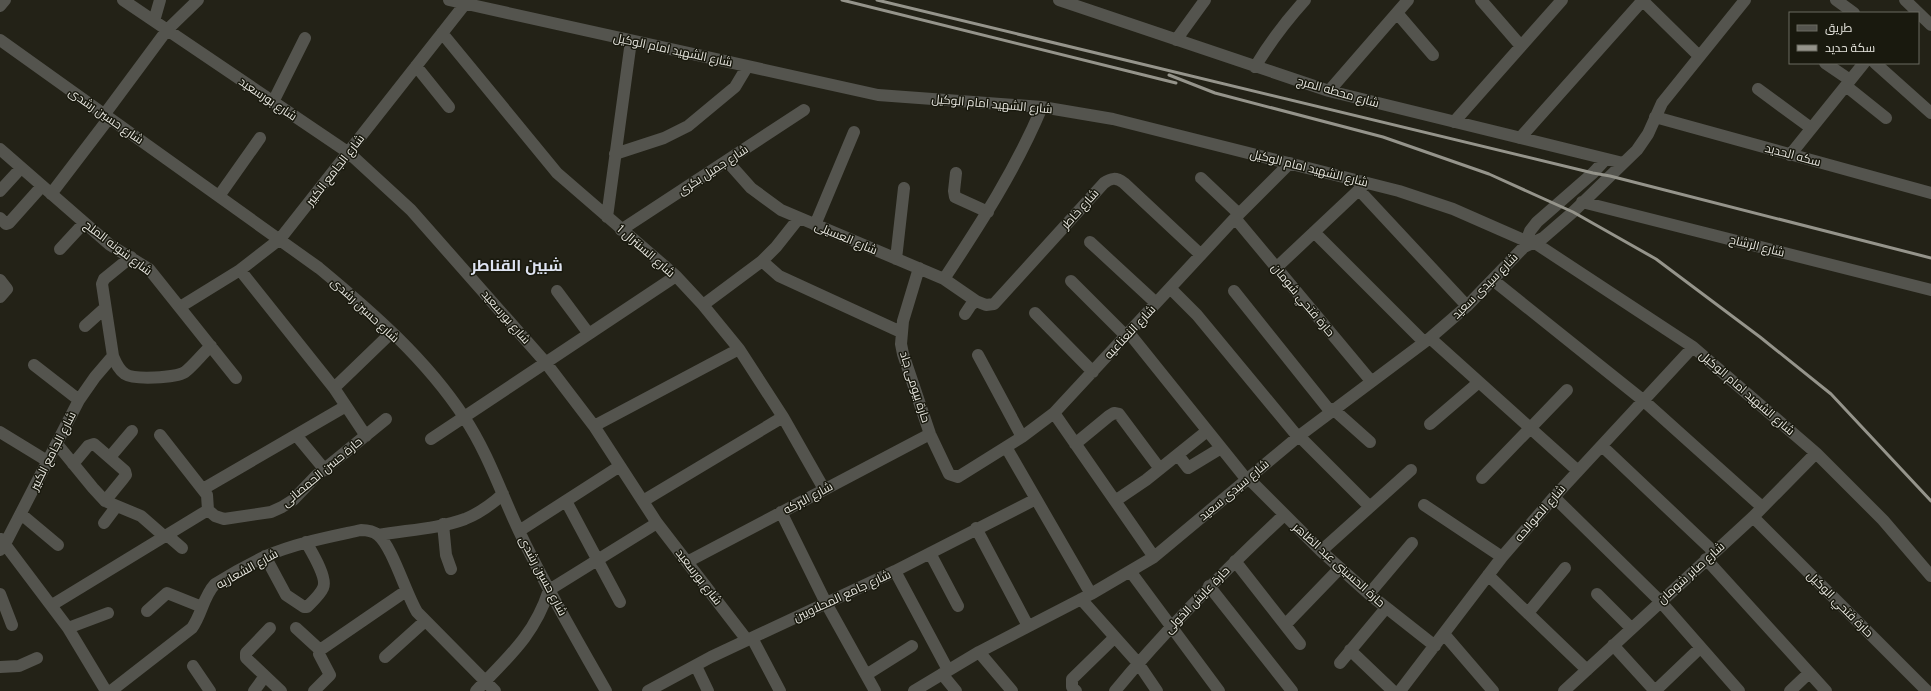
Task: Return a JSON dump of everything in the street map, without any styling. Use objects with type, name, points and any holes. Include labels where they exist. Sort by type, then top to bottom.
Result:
[{"type":"street","points":[[0,6],[5,0]]},
{"type":"street","name":"شارع بورسعيد","points":[[123,0],[348,153],[411,210],[546,363],[594,426],[657,523],[750,639],[780,691]]},
{"type":"street","points":[[154,21],[160,0]]},
{"type":"street","points":[[0,218],[6,224],[46,190],[106,117],[167,30],[198,0]]},
{"type":"street","name":"شارع الشهيد امام الوكيل","points":[[449,0],[878,95],[1042,107],[1113,119],[1290,163],[1363,186],[1426,199],[1528,244],[1693,347],[1816,453],[1883,520],[1931,576]]},
{"type":"street","points":[[1176,40],[1204,0]]},
{"type":"street","points":[[1255,67],[1270,42],[1305,0]]},
{"type":"street","points":[[1329,91],[1408,0]]},
{"type":"street","points":[[1454,122],[1520,45],[1562,0]]},
{"type":"street","points":[[1520,138],[1643,0],[1699,56]]},
{"type":"street","points":[[1528,244],[1573,212],[1637,150],[1648,134],[1662,103],[1745,0]]},
{"type":"street","points":[[1836,0],[1853,12]]},
{"type":"street","name":"شارع محطه المرج","points":[[1067,1],[1176,40],[1329,91],[1623,163]]},
{"type":"street","points":[[1483,1],[1520,45]]},
{"type":"street","name":"شارع الجامع الكبير","points":[[180,307],[240,270],[280,239],[465,4]]},
{"type":"street","points":[[1397,13],[1433,55]]},
{"type":"street","points":[[1919,16],[1931,25]]},
{"type":"street","name":"شارع السنترال 1","points":[[442,33],[558,173],[621,230],[676,276],[703,305],[739,348],[783,417],[824,489]]},
{"type":"street","points":[[273,102],[305,38]]},
{"type":"street","name":"شارع حسين رشدى","points":[[0,40],[319,268],[356,299],[430,372],[464,417],[486,456],[519,531],[549,590],[606,691]]},
{"type":"street","points":[[607,217],[631,41]]},
{"type":"street","points":[[1826,64],[1886,118]]},
{"type":"street","points":[[1790,155],[1863,64]]},
{"type":"street","points":[[1876,64],[1931,113]]},
{"type":"street","points":[[416,66],[449,107]]},
{"type":"street","points":[[615,154],[664,138],[688,126],[735,87],[747,67]]},
{"type":"street","points":[[1758,89],[1812,128]]},
{"type":"street","points":[[944,279],[988,212],[1020,157],[1042,107]]},
{"type":"street","name":"شارع جميل بكرى","points":[[621,230],[804,110]]},
{"type":"street","name":"سكه الحديد","points":[[1655,117],[1931,193]]},
{"type":"street","points":[[815,225],[854,132]]},
{"type":"street","points":[[219,196],[260,138]]},
{"type":"street","name":"شارع شونه الملح","points":[[0,149],[110,245],[149,269],[236,378]]},
{"type":"street","points":[[1528,244],[1537,222],[1593,173],[1606,159]]},
{"type":"street","name":"شارع العسيلى","points":[[726,161],[751,188],[781,210],[944,279],[976,301]]},
{"type":"street","name":"شارع النعناعيه","points":[[953,477],[962,476],[1022,437],[1054,413],[1237,216],[1290,163]]},
{"type":"street","points":[[0,191],[21,168]]},
{"type":"street","points":[[956,173],[954,191],[955,197],[988,212]]},
{"type":"street","name":"شارع خاطر","points":[[976,301],[986,305],[994,304],[1104,183],[1110,179],[1118,178],[1124,183],[1201,256]]},
{"type":"street","name":"حارة فتحي شومان","points":[[1201,178],[1237,216],[1276,268],[1370,381]]},
{"type":"street","points":[[1276,268],[1363,186],[1467,306]]},
{"type":"street","points":[[896,259],[904,188]]},
{"type":"street","name":"شارع الرشاح","points":[[1582,202],[1931,290]]},
{"type":"street","points":[[703,305],[762,261],[776,247],[799,218]]},
{"type":"street","points":[[60,249],[84,223]]},
{"type":"street","points":[[1314,232],[1427,340],[1479,382],[1578,471]]},
{"type":"street","points":[[1090,242],[1156,303]]},
{"type":"street","name":"شارع سيدى سعيد","points":[[914,691],[979,652],[1086,596],[1154,557],[1298,436],[1427,340],[1467,306],[1528,244]]},
{"type":"street","points":[[131,257],[104,279],[102,289],[113,356],[117,367],[125,375],[136,378],[171,376],[184,373],[211,346]]},
{"type":"street","points":[[762,261],[779,276],[901,332]]},
{"type":"street","name":"حارة بيومى جاد","points":[[919,268],[901,332],[903,354],[930,434],[949,474],[953,477]]},
{"type":"street","points":[[240,270],[334,388],[366,436]]},
{"type":"street","points":[[431,439],[676,276]]},
{"type":"street","points":[[0,280],[7,289],[0,297]]},
{"type":"street","points":[[1493,280],[1644,401],[1762,507]]},
{"type":"street","name":"حارة الحسينى عبد الظاهر","points":[[1071,281],[1128,334],[1247,479],[1321,551],[1369,594],[1435,646]]},
{"type":"street","points":[[1170,288],[1197,315],[1298,436],[1370,507]]},
{"type":"street","points":[[557,291],[589,334]]},
{"type":"street","points":[[1234,291],[1331,410],[1370,442]]},
{"type":"street","points":[[965,314],[976,301]]},
{"type":"street","points":[[85,326],[105,308]]},
{"type":"street","points":[[1035,313],[1093,372]]},
{"type":"street","points":[[334,388],[391,333]]},
{"type":"street","name":"شارع الصوالحه","points":[[1399,691],[1502,557],[1554,497],[1693,347]]},
{"type":"street","points":[[594,426],[739,348]]},
{"type":"street","points":[[978,354],[1022,437]]},
{"type":"street","name":"شارع الجامع الكبير","points":[[2,544],[21,514],[49,462],[79,400],[95,377],[113,356]]},
{"type":"street","points":[[34,365],[79,400]]},
{"type":"street","points":[[1430,424],[1479,382]]},
{"type":"street","points":[[1482,478],[1567,390]]},
{"type":"street","points":[[203,489],[346,406]]},
{"type":"street","points":[[1054,413],[1154,557]]},
{"type":"street","points":[[1075,444],[1109,416],[1114,413],[1119,414],[1160,470]]},
{"type":"street","points":[[642,501],[783,417]]},
{"type":"street","name":"حارة حسن الحمصانى","points":[[208,510],[215,516],[224,519],[271,512],[293,500],[325,470],[386,419]]},
{"type":"street","points":[[110,457],[132,431]]},
{"type":"street","points":[[1115,501],[1160,470],[1207,431]]},
{"type":"street","points":[[0,432],[49,462]]},
{"type":"street","name":"شارع البركه","points":[[687,562],[930,434]]},
{"type":"street","points":[[52,605],[208,510],[207,495],[160,435]]},
{"type":"street","points":[[296,435],[325,470]]},
{"type":"street","points":[[57,444],[105,501],[116,507],[141,516],[182,548]]},
{"type":"street","points":[[73,464],[90,444],[97,445],[125,471],[126,475],[105,501]]},
{"type":"street","points":[[1602,446],[1710,556],[1826,691]]},
{"type":"street","points":[[1006,447],[1036,499],[1086,596],[1114,638],[1138,663],[1157,691]]},
{"type":"street","points":[[1178,455],[1188,468],[1221,448]]},
{"type":"street","name":"شارع صابر شومان","points":[[1564,691],[1753,517],[1816,453]]},
{"type":"street","points":[[519,531],[620,466]]},
{"type":"street","points":[[1321,551],[1411,470]]},
{"type":"street","points":[[495,691],[425,621],[411,602],[386,545],[378,535],[465,519],[486,508],[504,494]]},
{"type":"street","points":[[1554,497],[1660,601],[1739,691]]},
{"type":"street","name":"شارع جامع المحلاويين","points":[[648,691],[750,639],[895,571],[976,528],[1036,499]]},
{"type":"street","points":[[566,501],[620,602]]},
{"type":"street","points":[[1424,505],[1502,557]]},
{"type":"street","points":[[104,523],[116,507]]},
{"type":"street","points":[[781,512],[826,603],[875,691]]},
{"type":"street","points":[[21,514],[58,545]]},
{"type":"street","name":"حارة عايش الخولى","points":[[1115,691],[1171,626],[1209,586],[1284,515]]},
{"type":"street","name":"حارة فتحي الوكيل","points":[[1753,517],[1927,691]]},
{"type":"street","points":[[476,691],[531,631],[542,611],[549,590],[657,523]]},
{"type":"street","points":[[443,524],[446,555],[451,569]]},
{"type":"street","points":[[976,528],[1028,626]]},
{"type":"street","name":"شارع الشعاريه","points":[[111,691],[192,628],[209,592],[215,584],[265,556],[306,542],[361,530],[370,531],[378,535]]},
{"type":"street","points":[[265,556],[286,595],[304,607],[307,607],[322,591],[325,584],[323,576],[306,542]]},
{"type":"street","points":[[1369,594],[1412,543]]},
{"type":"street","points":[[2,544],[52,605],[68,628],[106,691]]},
{"type":"street","points":[[930,553],[958,606]]},
{"type":"street","points":[[1235,561],[1300,644]]},
{"type":"street","points":[[1286,625],[1340,568]]},
{"type":"street","points":[[1528,613],[1565,568]]},
{"type":"street","points":[[895,571],[956,691]]},
{"type":"street","points":[[1130,571],[1219,691]]},
{"type":"street","points":[[1488,575],[1587,670]]},
{"type":"street","points":[[1209,586],[1292,691]]},
{"type":"street","points":[[320,650],[406,591]]},
{"type":"street","points":[[147,611],[167,593],[202,607]]},
{"type":"street","points":[[0,594],[12,624]]},
{"type":"street","points":[[1596,594],[1631,628]]},
{"type":"street","points":[[1340,663],[1386,608]]},
{"type":"street","points":[[68,628],[108,613]]},
{"type":"street","points":[[385,657],[425,621]]},
{"type":"street","points":[[270,628],[245,655],[247,660],[281,691]]},
{"type":"street","points":[[296,628],[320,650],[319,654],[330,675],[314,691]]},
{"type":"street","points":[[1444,634],[1493,691]]},
{"type":"street","points":[[1074,687],[1075,677],[1114,638]]},
{"type":"street","points":[[1613,645],[1655,691],[1700,648]]},
{"type":"street","points":[[866,675],[912,646]]},
{"type":"street","points":[[1350,650],[1399,691]]},
{"type":"street","points":[[979,652],[1012,691]]},
{"type":"street","points":[[0,667],[19,666],[37,658]]},
{"type":"street","points":[[193,666],[210,691]]},
{"type":"street","points":[[696,666],[708,691]]},
{"type":"street","points":[[1790,691],[1809,673]]},
{"type":"street","points":[[254,691],[265,676]]},
{"type":"railway","points":[[842,0],[1176,83]]},
{"type":"railway","points":[[877,0],[1610,176],[1931,258]]},
{"type":"railway","points":[[1169,75],[1215,93],[1383,137],[1489,174],[1573,212],[1656,259],[1760,337],[1831,394],[1931,501]]},
{"type":"district","name":"شبين القناطر","points":[[517,265]]}]
